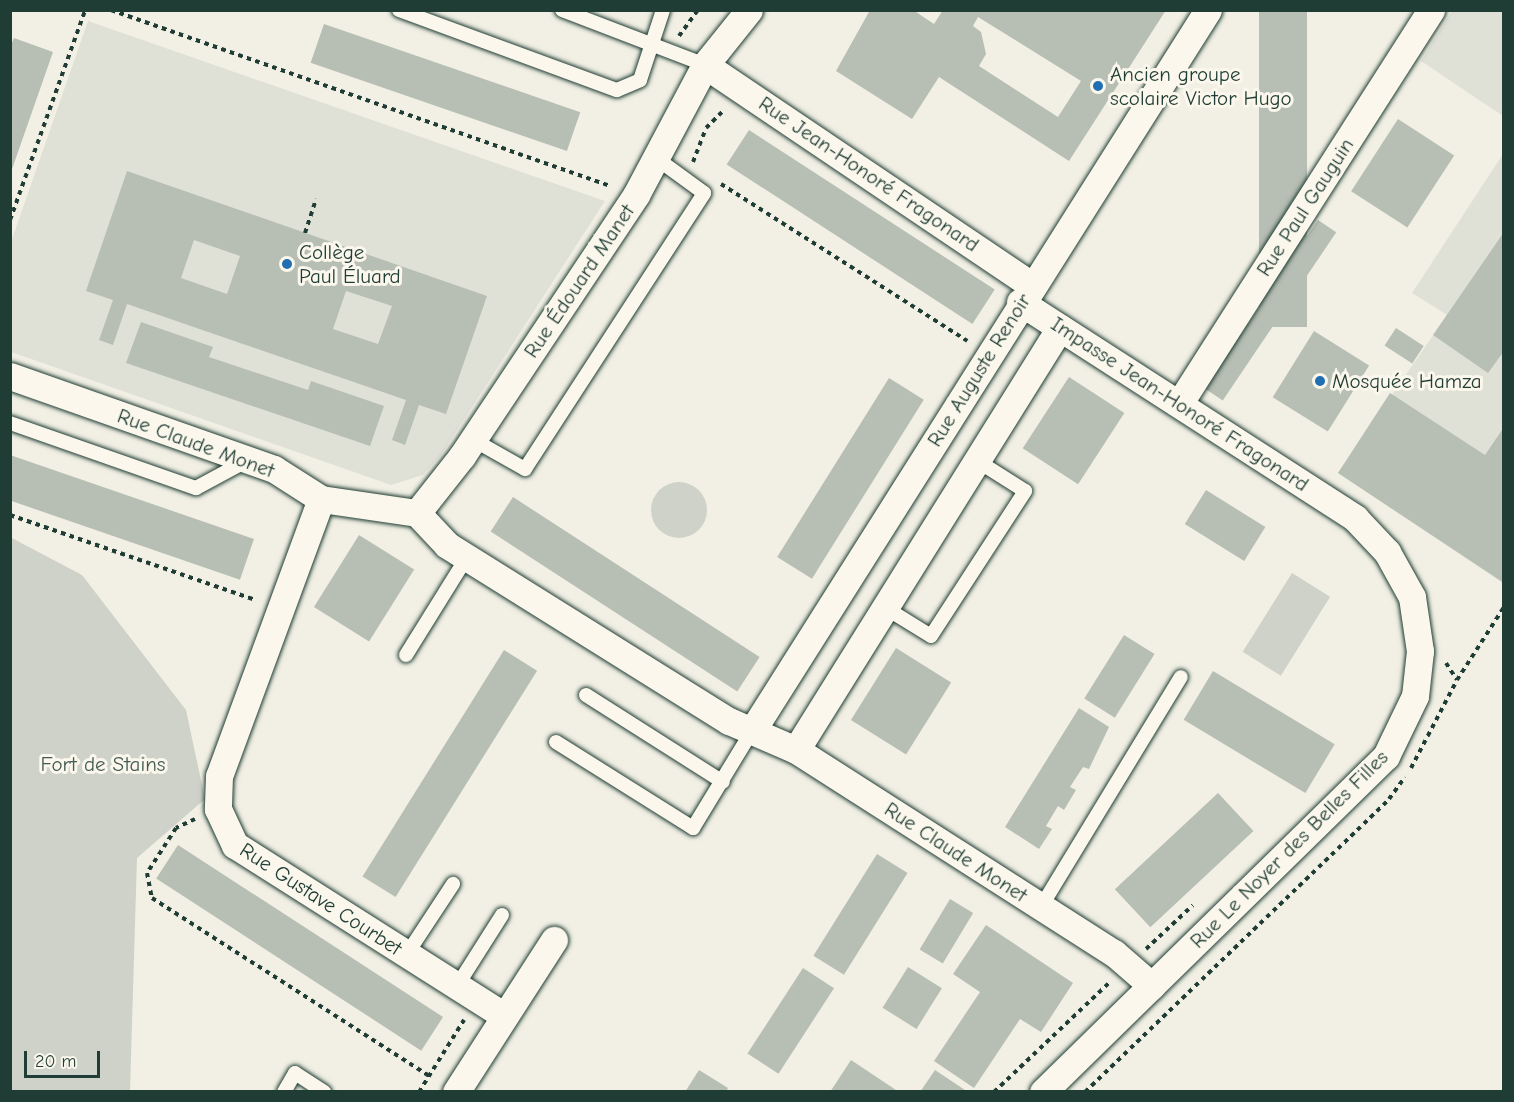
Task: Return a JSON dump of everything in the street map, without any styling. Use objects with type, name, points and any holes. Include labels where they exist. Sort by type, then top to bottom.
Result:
[{"type":"street","name":"Rue Édouard Manet","points":[[417,513],[472,439],[636,195],[705,65],[748,10]]},
{"type":"street","name":"Rue Auguste Renoir","points":[[752,731],[988,354],[1208,10]]},
{"type":"street","name":"Rue Paul Gauguin","points":[[1179,404],[1431,10]]},
{"type":"street","name":"Rue Jean-Honoré Fragonard","points":[[705,65],[1026,294]]},
{"type":"street","name":"Impasse Jean-Honoré Fragonard","points":[[1026,294],[1060,328],[1339,507]]},
{"type":"street","points":[[796,750],[1060,328]]},
{"type":"street","name":"Rue Claude Monet","points":[[10,376],[249,460],[321,499],[417,513],[467,557],[752,731],[796,750],[1130,964],[1152,986]]},
{"type":"street","name":"Rue Gustave Courbet","points":[[321,499],[219,776],[218,809],[235,845],[504,1016]]},
{"type":"street","name":"Rue Le Noyer des Belles Filles","points":[[1043,1092],[1386,756],[1415,696],[1420,651],[1412,597],[1387,552],[1339,507]]},
{"type":"street","points":[[456,1092],[554,940]]},
{"type":"lane","points":[[399,10],[617,90],[640,80],[656,44],[663,10]]},
{"type":"lane","points":[[562,10],[670,49],[705,65]]},
{"type":"lane","points":[[472,439],[525,469],[704,193],[656,158]]},
{"type":"lane","points":[[10,423],[196,488],[249,460]]},
{"type":"lane","points":[[884,607],[931,636],[1025,490],[976,460]]},
{"type":"lane","points":[[406,655],[467,557]]},
{"type":"lane","points":[[1041,907],[1181,677]]},
{"type":"lane","points":[[586,695],[723,782]]},
{"type":"lane","points":[[556,742],[693,828],[752,731]]},
{"type":"lane","points":[[407,954],[453,884]]},
{"type":"lane","points":[[467,993],[502,915]]},
{"type":"lane","points":[[284,1092],[295,1073],[324,1092]]},
{"type":"path","points":[[10,220],[85,10]]},
{"type":"path","points":[[111,10],[636,195]]},
{"type":"path","points":[[670,49],[698,10]]},
{"type":"path","points":[[701,172],[692,165],[706,128],[744,91]]},
{"type":"path","points":[[711,178],[988,354]]},
{"type":"path","points":[[305,233],[316,199]]},
{"type":"path","points":[[10,515],[280,608]]},
{"type":"path","points":[[218,809],[176,828],[147,873],[152,898],[429,1076]]},
{"type":"path","points":[[994,1092],[1200,899]]},
{"type":"path","points":[[1085,1092],[1192,988]]},
{"type":"path","points":[[419,1092],[429,1076],[467,993]]},
{"type":"shaded area","points":[[1452,11],[1503,11],[1503,116],[1421,61]]},
{"type":"shaded area","name":"Collège Paul Éluard","points":[[88,21],[605,201],[441,455],[423,475],[391,485],[11,352],[11,242]]},
{"type":"shaded area","points":[[1503,154],[1503,583],[1338,473],[1447,315],[1412,293]]},
{"type":"green space","points":[[673,482],[685,482],[695,486],[703,494],[707,510],[703,526],[695,534],[685,538],[673,538],[663,534],[655,526],[651,516],[651,504],[655,494],[663,486]]},
{"type":"green space","name":"Fort de Stains","points":[[10,537],[82,575],[186,710],[205,799],[137,858],[130,1091],[11,1091]]},
{"type":"green space","points":[[1292,573],[1330,597],[1281,676],[1243,652]]},
{"type":"building","name":"Ancien groupe scolaire Victor Hugo","points":[[870,10],[913,10],[934,24],[943,10],[1166,10],[1069,161],[939,77],[912,119],[836,71]],"holes":[[[978,17],[1081,81],[1058,117],[979,66],[986,54],[981,32],[973,26]]]},
{"type":"building","points":[[1259,10],[1307,10],[1307,327],[1259,327]]},
{"type":"building","points":[[324,24],[580,112],[567,151],[311,63]]},
{"type":"building","points":[[14,38],[53,52],[11,172],[10,47]]},
{"type":"building","points":[[1398,119],[1454,155],[1407,228],[1351,191]]},
{"type":"building","points":[[749,130],[995,290],[972,324],[727,164]]},
{"type":"building","points":[[127,171],[487,296],[446,414],[419,405],[405,445],[392,440],[406,400],[127,304],[113,345],[99,340],[113,300],[86,291]],"holes":[[[194,240],[240,256],[227,294],[181,278]],[[346,291],[392,306],[378,344],[333,329]]]},
{"type":"building","points":[[1318,220],[1336,232],[1223,401],[1204,388]]},
{"type":"building","points":[[1504,232],[1504,351],[1488,373],[1433,335]]},
{"type":"building","points":[[141,322],[213,347],[209,357],[308,390],[311,381],[384,406],[370,446],[126,363]]},
{"type":"building","points":[[1396,328],[1424,346],[1412,364],[1385,346]]},
{"type":"building","name":"Mosquée Hamza","points":[[1314,331],[1369,365],[1328,432],[1273,397]]},
{"type":"building","points":[[1069,377],[1124,413],[1078,484],[1023,448]]},
{"type":"building","points":[[889,378],[924,400],[812,579],[777,557]]},
{"type":"building","points":[[1390,393],[1485,455],[1504,427],[1504,583],[1338,473]]},
{"type":"building","points":[[10,455],[254,539],[240,580],[10,500]]},
{"type":"building","points":[[1206,490],[1265,527],[1244,561],[1185,524]]},
{"type":"building","points":[[513,497],[760,657],[737,692],[491,531]]},
{"type":"building","points":[[359,535],[414,569],[369,642],[314,607]]},
{"type":"building","points":[[1124,635],[1155,654],[1115,718],[1084,699]]},
{"type":"building","points":[[896,648],[951,682],[906,755],[851,720]]},
{"type":"building","points":[[504,650],[537,671],[396,897],[363,876]]},
{"type":"building","points":[[1213,671],[1335,744],[1305,793],[1184,720]]},
{"type":"building","points":[[1079,708],[1109,727],[1089,769],[1083,767],[1070,787],[1076,790],[1064,810],[1058,806],[1046,826],[1052,829],[1039,849],[1005,827]]},
{"type":"building","points":[[1218,793],[1253,831],[1150,927],[1115,889]]},
{"type":"building","points":[[178,845],[443,1017],[421,1051],[156,879]]},
{"type":"building","points":[[877,854],[908,873],[844,975],[813,956]]},
{"type":"building","points":[[950,899],[973,913],[943,963],[920,950]]},
{"type":"building","points":[[986,925],[1073,983],[1041,1032],[1020,1019],[974,1088],[934,1061],[980,992],[953,974]]},
{"type":"building","points":[[908,967],[942,988],[916,1029],[883,1008]]},
{"type":"building","points":[[803,968],[834,988],[778,1074],[747,1054]]},
{"type":"building","points":[[851,1060],[899,1092],[830,1092]]},
{"type":"building","points":[[699,1070],[728,1088],[726,1092],[685,1092]]},
{"type":"building","points":[[935,1070],[968,1092],[920,1092]]},
{"type":"place","name":"Ancien groupe scolaire Victor Hugo","points":[[1098,86]]},
{"type":"place","name":"Collège Paul Éluard","points":[[287,264]]},
{"type":"place","name":"Mosquée Hamza","points":[[1320,381]]}]
